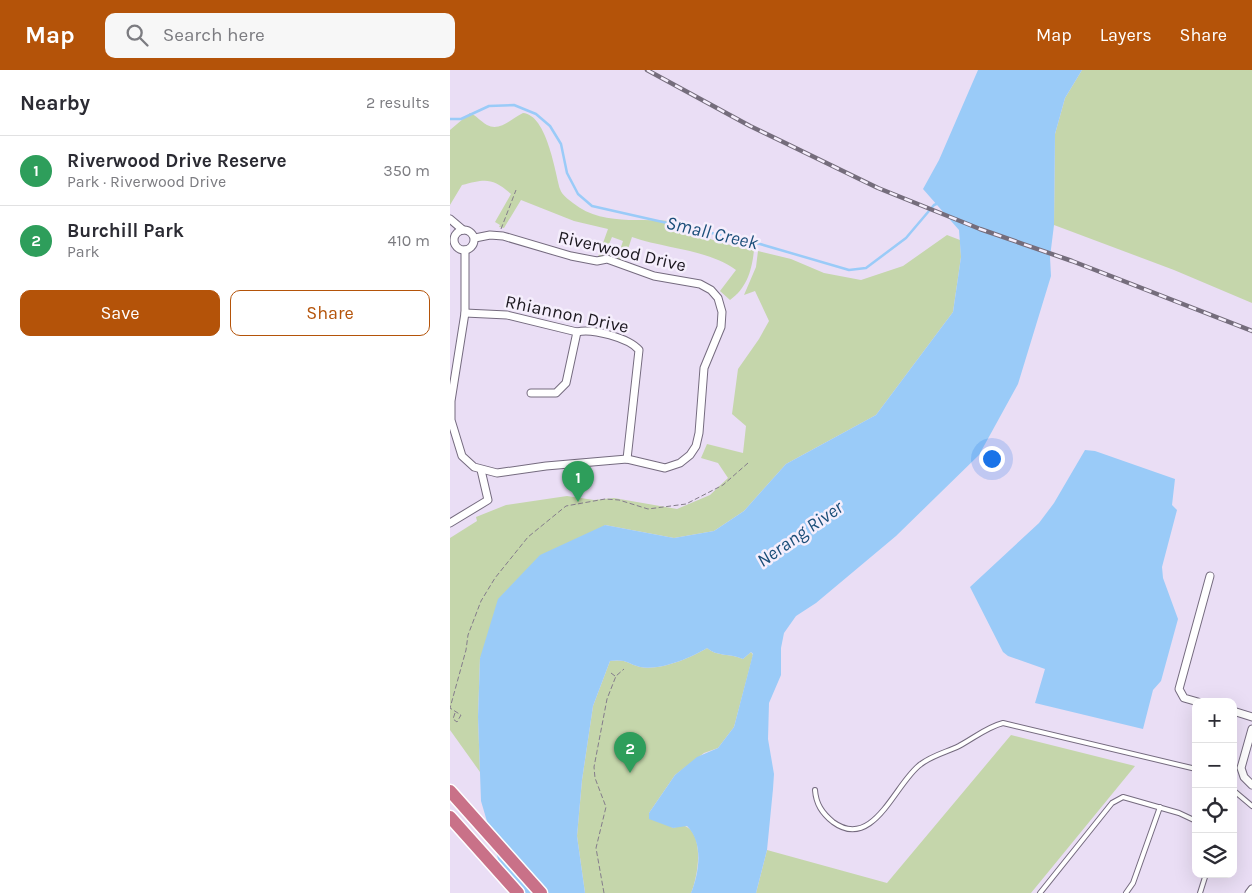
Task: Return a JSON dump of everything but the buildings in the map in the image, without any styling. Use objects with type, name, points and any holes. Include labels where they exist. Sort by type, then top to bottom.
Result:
[{"type":"highway","points":[[454,796],[541,893]]},
{"type":"highway","points":[[450,818],[518,893]]},
{"type":"street","points":[[450,219],[463,230],[470,231],[474,238],[473,246],[465,250],[458,248],[450,226]]},
{"type":"street","points":[[454,241],[456,234],[463,230]]},
{"type":"street","name":"Riverwood Drive","points":[[474,238],[500,235],[571,256],[597,261],[607,259],[654,276],[700,284],[711,290],[718,298],[722,312],[721,327],[704,368],[696,446],[690,455],[680,463],[665,468],[627,459],[546,466],[497,473],[481,470]]},
{"type":"street","points":[[450,523],[488,500],[481,470],[474,467],[462,456],[450,420],[450,401],[465,313],[465,250]]},
{"type":"street","name":"Rhiannon Drive","points":[[465,313],[507,315],[577,332],[587,330],[633,342],[639,350],[627,459]]},
{"type":"street","points":[[531,393],[556,393],[566,383],[577,332]]},
{"type":"street","points":[[1192,700],[1184,698],[1179,689],[1210,576]]},
{"type":"street","points":[[1237,712],[1252,717]]},
{"type":"street","points":[[1252,729],[1241,768],[1244,777],[1252,785]]},
{"type":"street","points":[[1249,893],[1252,889]]},
{"type":"lane","points":[[815,790],[816,801],[825,815],[834,823],[843,827],[854,828],[866,825],[885,811],[901,785],[921,764],[1003,723],[1192,768]]},
{"type":"lane","points":[[1237,793],[1252,806]]},
{"type":"lane","points":[[1040,893],[1112,803],[1123,798],[1179,813],[1192,819]]},
{"type":"lane","points":[[1126,893],[1133,884],[1160,808]]},
{"type":"lane","points":[[1200,893],[1205,878]]},
{"type":"path","points":[[500,235],[516,190]]},
{"type":"path","points":[[454,713],[450,708],[473,620],[495,578],[528,537],[566,506],[605,499],[619,500],[648,509],[686,504],[723,485],[748,463]]},
{"type":"path","points":[[604,893],[596,848],[606,807],[595,778],[594,767],[607,699],[616,676],[624,669]]},
{"type":"path","points":[[611,673],[616,676]]},
{"type":"green space","points":[[1082,70],[1252,70],[1252,303],[1174,270],[1054,225],[1055,134],[1065,98]]},
{"type":"green space","points":[[470,113],[492,127],[506,124],[523,113],[531,116],[538,123],[549,145],[561,191],[569,200],[586,211],[614,219],[674,221],[688,224],[704,236],[754,250],[752,265],[745,284],[730,300],[720,291],[736,270],[725,263],[699,253],[632,237],[624,261],[617,259],[623,241],[612,237],[607,249],[613,252],[611,257],[598,257],[608,229],[574,221],[521,200],[504,228],[499,227],[500,225],[495,222],[511,194],[493,182],[477,181],[462,185],[450,205],[450,130]]},
{"type":"green space","points":[[947,235],[960,240],[961,257],[953,312],[876,415],[786,464],[744,511],[714,531],[674,538],[605,525],[480,658],[478,717],[480,772],[450,730],[450,538],[477,521],[476,517],[506,505],[567,496],[594,500],[614,498],[677,509],[710,495],[728,478],[718,463],[701,458],[707,444],[743,453],[746,426],[732,414],[738,369],[769,321],[755,291],[744,295],[756,267],[758,251],[791,259],[824,273],[861,280],[903,266]]},
{"type":"green space","points":[[707,648],[715,653],[743,659],[751,652],[753,655],[734,727],[718,748],[704,753],[675,775],[649,813],[673,828],[682,825],[690,829],[695,836],[698,866],[691,893],[585,893],[577,836],[582,780],[593,706],[610,661],[623,661],[640,667],[656,667],[684,659]]},
{"type":"green space","points":[[1011,735],[1135,766],[1031,893],[756,893],[767,850],[887,883]]},
{"type":"water","name":"Nerang River","points":[[978,70],[1082,70],[1065,98],[1055,134],[1054,225],[1050,257],[1051,276],[1018,384],[979,455],[896,536],[816,603],[796,616],[784,633],[781,648],[781,675],[769,703],[768,739],[774,774],[773,789],[767,850],[756,893],[691,893],[698,867],[698,849],[692,833],[687,826],[673,828],[649,819],[649,813],[675,775],[697,757],[718,748],[734,727],[753,654],[751,652],[743,659],[715,653],[707,648],[684,659],[656,667],[640,667],[623,661],[610,661],[593,706],[582,780],[577,836],[585,893],[508,893],[481,801],[478,717],[480,658],[498,599],[540,555],[605,525],[674,538],[714,531],[744,511],[786,464],[876,415],[953,312],[961,257],[959,230],[923,189],[939,160]]},
{"type":"water","points":[[1085,450],[1095,451],[1175,479],[1172,505],[1177,510],[1162,567],[1163,578],[1178,619],[1161,681],[1153,690],[1143,729],[1035,703],[1045,669],[1008,656],[1003,652],[970,587],[1039,523],[1054,503]]},
{"type":"waterway","name":"Small Creek","points":[[450,119],[461,119],[489,106],[514,105],[536,114],[550,126],[561,144],[567,173],[578,194],[592,206],[760,244],[849,270],[866,268],[906,238],[934,205],[939,203]]},
{"type":"railway","points":[[647,70],[750,126],[878,188],[980,229],[1072,261],[1252,331]]},
{"type":"place","name":"Riverwood Drive Reserve","points":[[578,502]]},
{"type":"place","name":"Burchill Park","points":[[630,773]]}]
